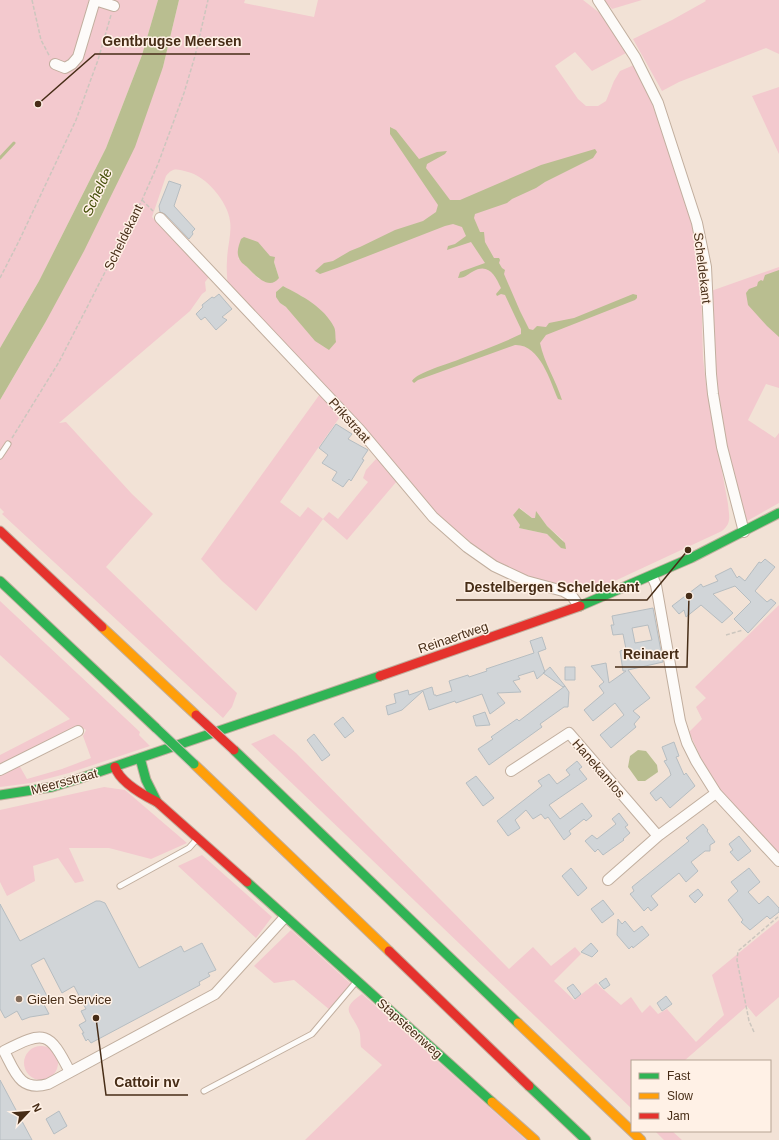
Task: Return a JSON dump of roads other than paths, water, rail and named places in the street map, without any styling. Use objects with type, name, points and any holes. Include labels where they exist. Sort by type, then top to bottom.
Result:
[{"type":"main road","name":"Reinaertweg","points":[[126,763],[248,720],[436,658],[579,606],[652,576],[744,532],[779,513]]},
{"type":"main road","points":[[0,531],[234,750],[631,1130]]},
{"type":"main road","points":[[0,581],[194,764],[586,1140]]},
{"type":"main road","name":"Stapsteenweg","points":[[140,758],[146,780],[157,802]]},
{"type":"main road","name":"Meersstraat","points":[[0,795],[52,787],[126,763]]},
{"type":"main road","name":"Stapsteenweg","points":[[115,766],[117,774],[140,793],[157,802],[535,1140]]},
{"type":"main road","points":[[633,1132],[641,1140]]},
{"type":"street","points":[[55,64],[65,68],[72,64],[78,57],[95,0],[114,6]]},
{"type":"street","name":"Scheldekant","points":[[598,0],[635,57],[658,103],[697,223],[706,267],[713,394],[722,447],[744,532]]},
{"type":"street","name":"Prikstraat","points":[[160,218],[360,430],[433,517],[467,547],[494,566],[526,581],[563,591],[572,596],[579,606]]},
{"type":"street","points":[[652,576],[656,585],[680,721],[687,743],[696,761],[716,793],[779,861]]},
{"type":"street","points":[[0,770],[78,731]]},
{"type":"street","name":"Hanekamlos","points":[[511,771],[569,733],[658,836]]},
{"type":"street","points":[[608,880],[658,836],[716,793]]},
{"type":"street","points":[[70,1072],[59,1050],[52,1042],[45,1038],[35,1037],[3,1049],[17,1076],[26,1084],[37,1087],[48,1084],[215,994],[284,917]]},
{"type":"lane","points":[[0,456],[8,444]]},
{"type":"lane","points":[[120,886],[189,848],[198,838]]},
{"type":"lane","points":[[204,1091],[312,1034],[357,981]]},
{"type":"water","name":"Schelde","points":[[158,0],[179,0],[163,67],[135,147],[84,251],[45,323],[0,400],[0,348],[39,281],[106,148],[142,55]]},
{"type":"water","points":[[390,127],[396,130],[419,159],[437,152],[447,151],[445,154],[427,164],[426,168],[450,200],[460,200],[541,165],[595,149],[597,152],[593,158],[512,199],[507,203],[475,214],[474,218],[480,232],[484,232],[485,242],[494,258],[499,258],[499,263],[505,270],[504,274],[529,329],[533,330],[537,326],[546,327],[549,323],[574,318],[633,294],[637,295],[635,300],[546,335],[540,343],[544,358],[557,385],[562,400],[558,399],[543,365],[531,350],[524,346],[515,345],[418,380],[414,383],[412,381],[426,371],[455,361],[521,334],[521,329],[505,295],[501,294],[497,296],[496,294],[501,288],[490,271],[482,268],[464,277],[458,278],[460,272],[485,263],[471,242],[447,250],[448,246],[455,244],[466,236],[462,227],[453,224],[445,226],[320,274],[315,271],[324,263],[333,261],[350,251],[395,230],[423,221],[436,212],[438,205],[390,134]]},
{"type":"water","points":[[244,237],[258,242],[270,256],[275,257],[274,262],[279,278],[275,282],[271,283],[262,280],[240,261],[238,256],[238,248],[241,239]]},
{"type":"water","points":[[779,270],[779,337],[748,305],[746,293],[749,289],[757,286],[758,282],[761,280],[763,281],[765,275]]},
{"type":"water","points":[[283,286],[312,303],[330,320],[335,329],[336,342],[329,350],[315,341],[286,307],[280,303],[276,297],[276,292]]},
{"type":"water","points":[[519,508],[532,518],[535,518],[536,511],[547,526],[565,543],[566,549],[561,548],[547,534],[519,528],[520,525],[513,515]]},
{"type":"water","points":[[638,750],[646,751],[657,765],[658,772],[645,781],[638,781],[628,767],[630,756]]},
{"type":"waterway","points":[[0,158],[14,143]]},
{"type":"place","name":"Gentbrugse Meersen","points":[[38,104]]},
{"type":"place","name":"Destelbergen Scheldekant","points":[[688,550]]},
{"type":"place","name":"Reinaert","points":[[689,596]]},
{"type":"place","name":"Gielen Service","points":[[19,999]]},
{"type":"place","name":"Cattoir nv","points":[[96,1018]]}]
